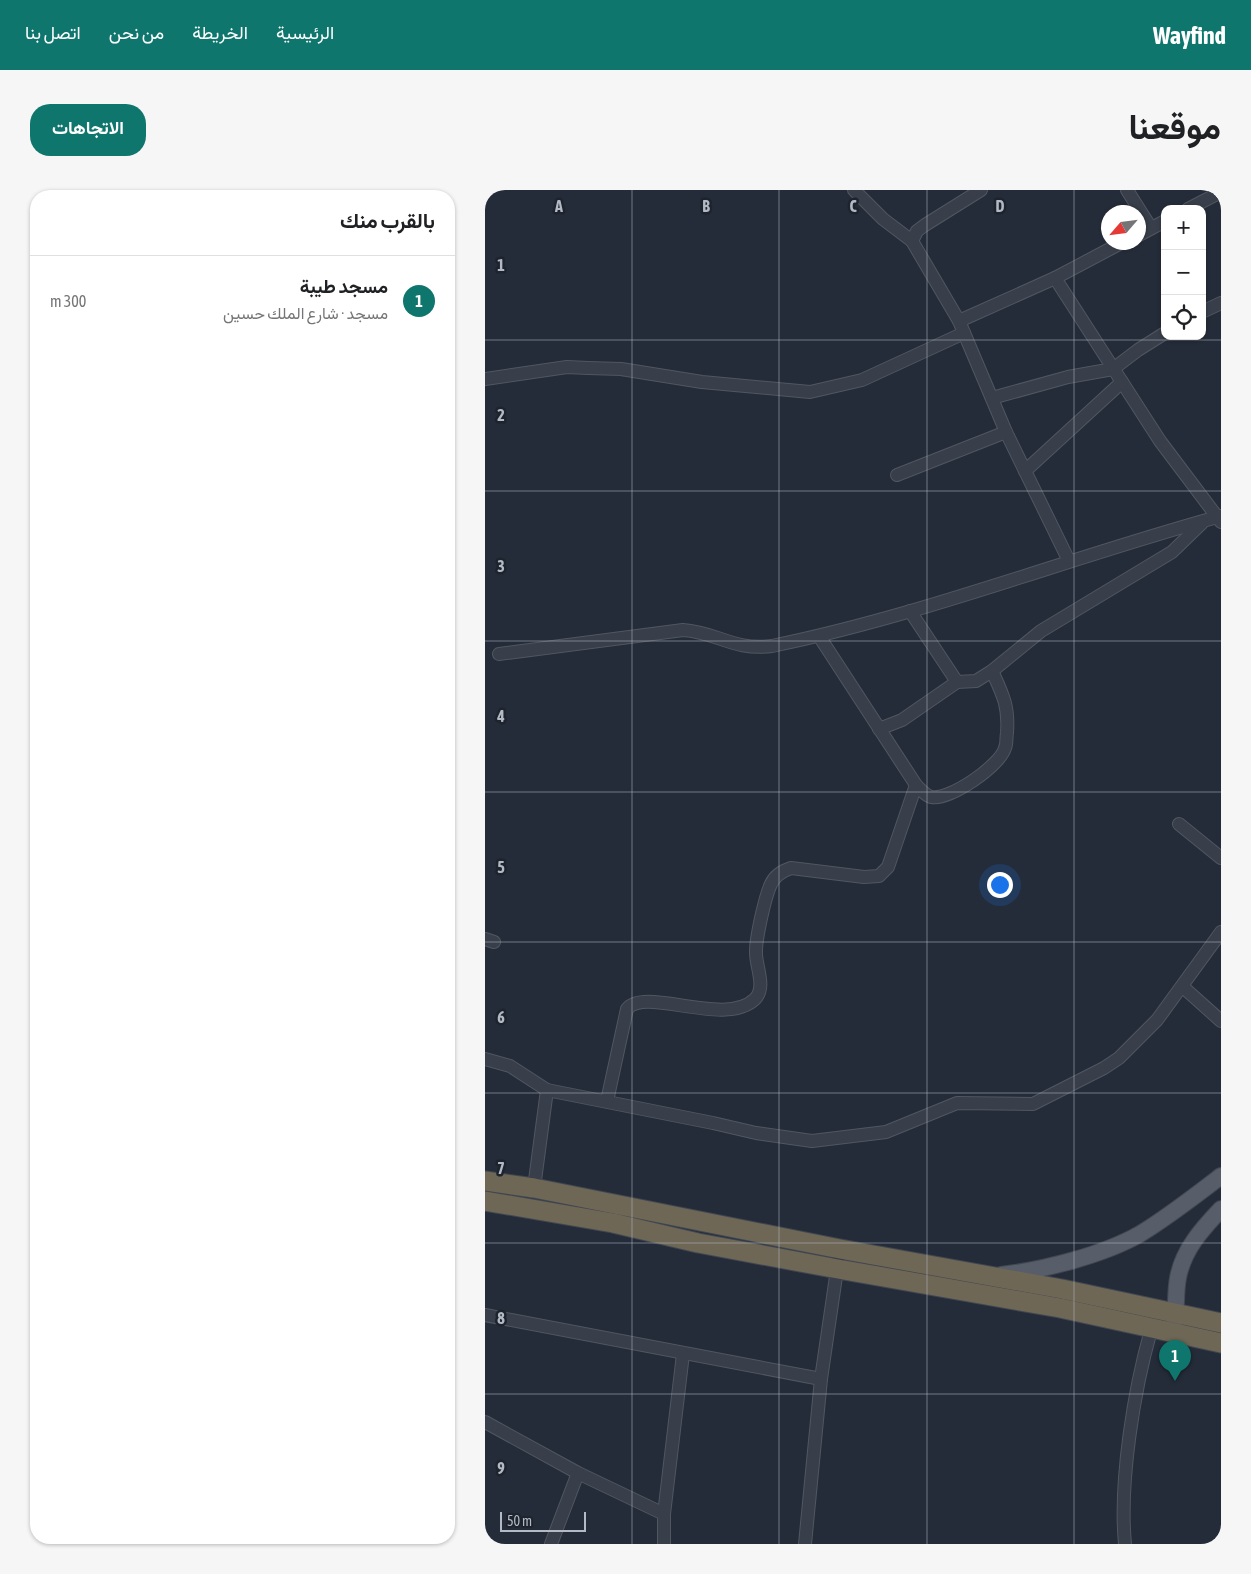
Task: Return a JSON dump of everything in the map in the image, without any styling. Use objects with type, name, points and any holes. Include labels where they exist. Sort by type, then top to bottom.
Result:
[{"type":"highway","points":[[485,1181],[534,1188],[840,1249],[993,1276],[1221,1323]]},
{"type":"highway","points":[[485,1201],[613,1223],[698,1243],[1060,1308],[1151,1330],[1221,1343]]},
{"type":"main road","points":[[993,1276],[1058,1264],[1130,1239],[1195,1197],[1221,1176]]},
{"type":"main road","points":[[1195,1197],[1195,1212],[1201,1218],[1216,1215]]},
{"type":"main road","points":[[1173,1334],[1176,1315],[1177,1280],[1182,1261],[1196,1237],[1216,1215]]},
{"type":"street","points":[[854,190],[883,219],[912,241],[962,327],[1006,432],[1069,561]]},
{"type":"street","points":[[912,241],[917,231],[925,224],[981,190]]},
{"type":"street","points":[[1127,190],[1151,228]]},
{"type":"street","points":[[1196,205],[1221,192]]},
{"type":"street","points":[[1146,230],[1161,223]]},
{"type":"street","points":[[485,379],[567,367],[621,370],[711,383],[810,392],[862,380],[1108,250]]},
{"type":"street","points":[[499,654],[683,630],[696,630],[738,646],[755,648],[819,636],[910,611],[1069,561],[1203,522],[1220,519],[1160,440],[1055,278]]},
{"type":"street","points":[[1206,310],[1221,303]]},
{"type":"street","points":[[992,398],[1069,377],[1113,369],[1161,336]]},
{"type":"street","points":[[1025,471],[1122,382]]},
{"type":"street","points":[[897,475],[1006,432]]},
{"type":"street","points":[[879,729],[902,720],[957,682],[976,680],[992,671],[1041,631],[1171,552],[1203,522]]},
{"type":"street","points":[[910,611],[957,682]]},
{"type":"street","points":[[819,636],[916,785],[925,794],[932,797],[944,796],[985,772],[1000,758],[1005,748],[1008,711],[992,671]]},
{"type":"street","points":[[607,1101],[630,1006],[639,1002],[729,1010],[754,1000],[759,994],[760,988],[755,958],[756,944],[771,884],[781,872],[791,868],[864,878],[879,876],[889,867],[916,785]]},
{"type":"street","points":[[1179,824],[1221,858]]},
{"type":"street","points":[[485,1059],[510,1066],[547,1090],[756,1133],[812,1141],[886,1132],[957,1103],[1033,1104],[1104,1068],[1119,1058],[1157,1020],[1183,987],[1221,932]]},
{"type":"street","points":[[1183,987],[1221,1021]]},
{"type":"street","points":[[534,1188],[547,1090]]},
{"type":"street","points":[[805,1544],[821,1379],[840,1249]]},
{"type":"street","points":[[485,1316],[821,1379]]},
{"type":"street","points":[[1125,1544],[1126,1467],[1142,1362],[1151,1330]]},
{"type":"street","points":[[664,1544],[664,1514],[683,1354]]},
{"type":"street","points":[[485,1422],[578,1473],[664,1514]]},
{"type":"street","points":[[551,1544],[578,1473]]},
{"type":"place","name":"مسجد طيبة","points":[[1175,1381]]}]
